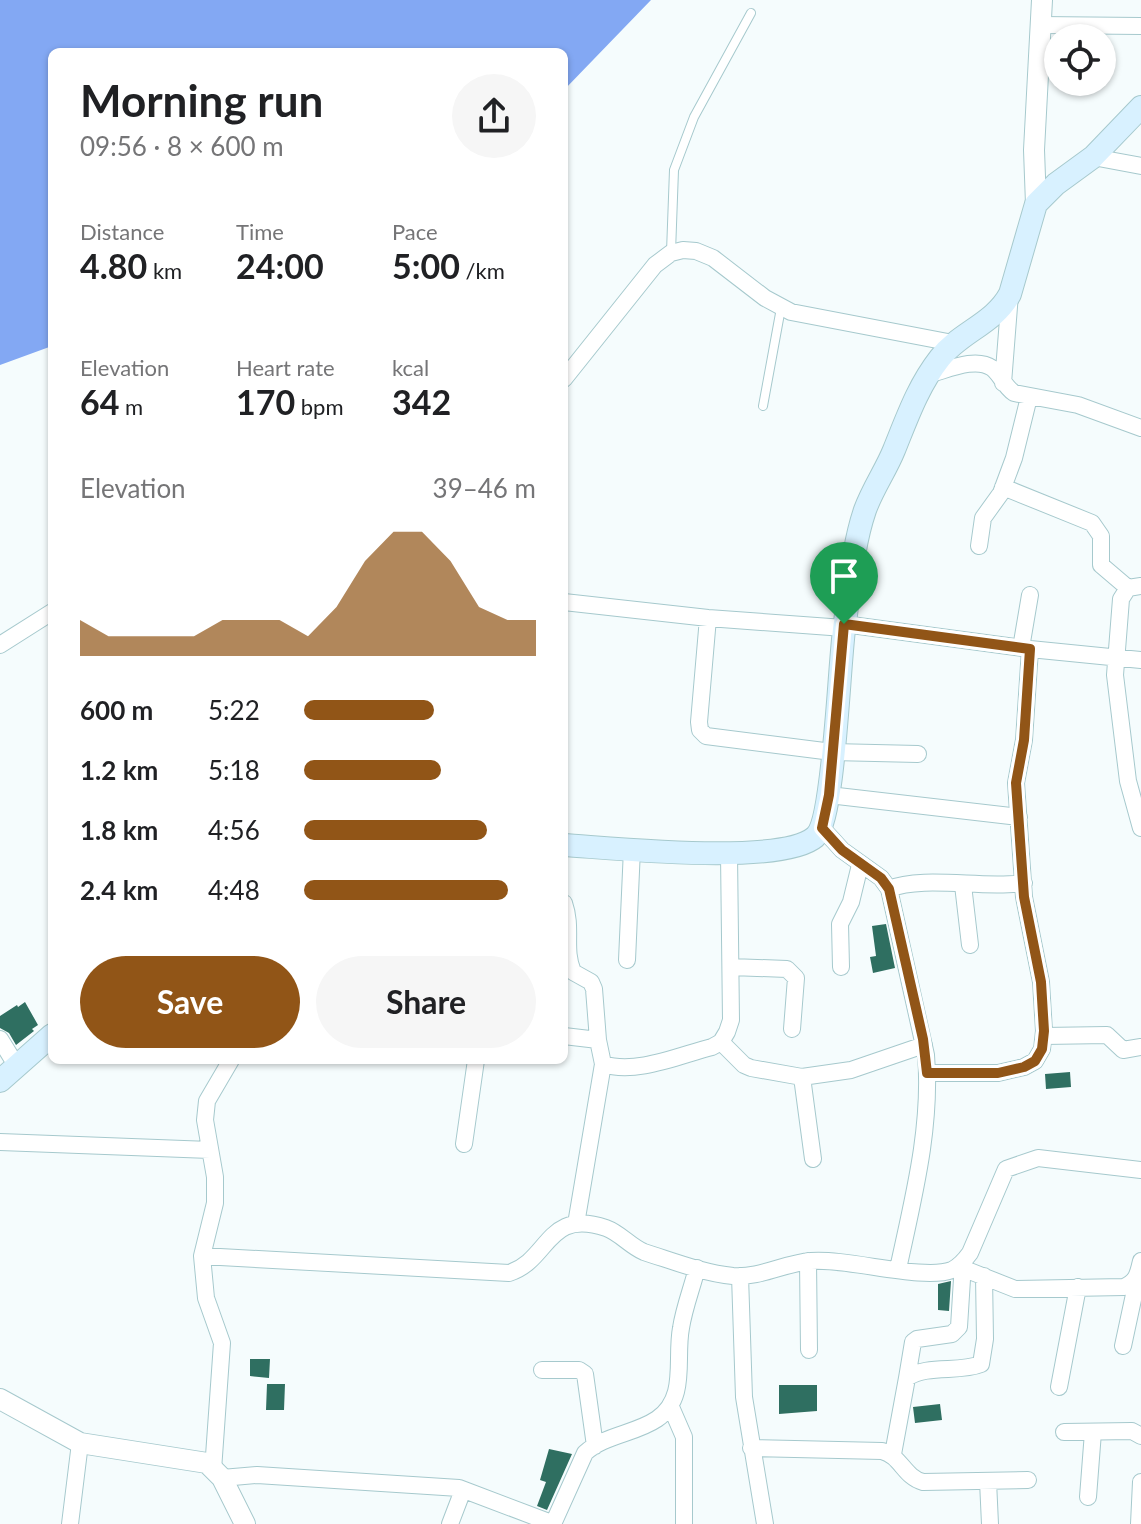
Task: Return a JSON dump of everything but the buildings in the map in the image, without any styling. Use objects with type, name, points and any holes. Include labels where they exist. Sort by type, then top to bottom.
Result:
[{"type":"main road","points":[[568,845],[729,854],[802,843],[815,837],[822,828],[829,795],[844,626],[864,513],[872,492],[927,375],[953,343],[992,317],[1010,294],[1036,204],[1056,184],[1093,157],[1141,107]]},
{"type":"main road","points":[[8,1073],[48,1038]]},
{"type":"street","points":[[1036,204],[1034,150],[1042,0]]},
{"type":"street","points":[[1040,25],[1141,26]]},
{"type":"street","points":[[1093,157],[1141,166]]},
{"type":"street","points":[[568,374],[655,265],[671,253],[683,250],[713,258],[781,308],[953,343]]},
{"type":"street","points":[[1003,383],[1010,294]]},
{"type":"street","points":[[927,375],[981,364],[992,368],[1014,393],[1078,405],[1141,428]]},
{"type":"street","points":[[979,546],[983,518],[1003,487],[1014,458],[1029,397]]},
{"type":"street","points":[[1003,487],[1092,523],[1101,536],[1101,565],[1134,587],[1121,599],[1115,657],[1128,781],[1141,828]]},
{"type":"street","points":[[927,1073],[978,1075],[1024,1067],[1035,1061],[1042,1049],[1041,982],[1028,919],[1016,783],[1024,740],[1025,648],[1030,595]]},
{"type":"street","points":[[568,602],[708,618],[844,626],[1141,660]]},
{"type":"street","points":[[0,645],[48,615]]},
{"type":"street","points":[[708,618],[699,722],[702,734],[711,738],[832,752],[918,754]]},
{"type":"street","points":[[829,795],[1019,817]]},
{"type":"street","points":[[822,828],[860,865],[881,878],[889,889],[924,1045],[927,1073],[920,1168],[898,1269]]},
{"type":"street","points":[[627,960],[632,849]]},
{"type":"street","points":[[603,1064],[618,1067],[646,1064],[721,1042],[731,1020],[729,854]]},
{"type":"street","points":[[841,967],[840,924],[851,902],[860,865]]},
{"type":"street","points":[[889,889],[917,882],[1003,886],[1024,883]]},
{"type":"street","points":[[963,885],[970,945]]},
{"type":"street","points":[[568,920],[568,947]]},
{"type":"street","points":[[568,959],[573,972],[591,982],[594,989],[603,1064],[576,1224]]},
{"type":"street","points":[[731,967],[787,969],[793,972],[796,978],[792,1029]]},
{"type":"street","points":[[1044,1036],[1107,1035],[1123,1050],[1141,1047]]},
{"type":"street","points":[[568,1036],[598,1040]]},
{"type":"street","points":[[0,1039],[8,1073]]},
{"type":"street","points":[[721,1042],[744,1065],[802,1077],[851,1070],[924,1045]]},
{"type":"street","points":[[218,1474],[222,1343],[206,1298],[202,1256],[215,1203],[215,1177],[205,1120],[207,1101],[229,1064]]},
{"type":"street","points":[[464,1144],[475,1064]]},
{"type":"street","points":[[802,1077],[813,1159]]},
{"type":"street","points":[[0,1142],[210,1150]]},
{"type":"street","points":[[893,1454],[912,1348],[917,1339],[952,1334],[959,1327],[962,1265],[1006,1169],[1038,1158],[1141,1170]]},
{"type":"street","points":[[202,1256],[509,1273],[531,1261],[553,1233],[576,1224],[591,1224],[606,1228],[633,1247],[697,1268],[740,1276],[808,1261],[832,1260],[932,1273],[962,1265]]},
{"type":"street","points":[[808,1261],[809,1350]]},
{"type":"street","points":[[962,1265],[1015,1289],[1124,1287],[1133,1283],[1139,1269]]},
{"type":"street","points":[[684,1524],[684,1437],[671,1407],[680,1368],[681,1325],[697,1268]]},
{"type":"street","points":[[1123,1346],[1139,1269]]},
{"type":"street","points":[[740,1276],[744,1397],[765,1524]]},
{"type":"street","points":[[907,1378],[920,1372],[971,1368],[981,1364],[985,1339],[984,1276]]},
{"type":"street","points":[[1059,1387],[1078,1287]]},
{"type":"street","points":[[542,1370],[579,1370],[585,1374],[595,1446]]},
{"type":"street","points":[[0,1399],[80,1443],[207,1463],[218,1474],[245,1524]]},
{"type":"street","points":[[218,1474],[463,1490],[553,1524],[585,1453],[649,1424],[671,1407]]},
{"type":"street","points":[[1064,1432],[1132,1431],[1141,1436]]},
{"type":"street","points":[[1088,1497],[1093,1432]]},
{"type":"street","points":[[70,1524],[80,1443]]},
{"type":"street","points":[[751,1448],[882,1451],[893,1454],[914,1480],[923,1482],[1028,1480]]},
{"type":"street","points":[[988,1481],[990,1524]]},
{"type":"street","points":[[1140,1523],[1141,1482]]},
{"type":"street","points":[[450,1524],[463,1490]]},
{"type":"lane","points":[[671,253],[674,170],[694,117],[751,13]]},
{"type":"lane","points":[[763,406],[781,308]]},
{"type":"water","points":[[0,0],[651,0],[568,86],[568,48],[48,48],[48,347],[0,365]]},
{"type":"route","points":[[844,624],[1030,649],[1024,740],[1016,783],[1024,897],[1041,982],[1044,1031],[1042,1049],[1035,1061],[1024,1067],[978,1075],[927,1073],[923,1039],[889,889],[881,878],[842,850],[822,828],[829,795],[844,624]]}]
